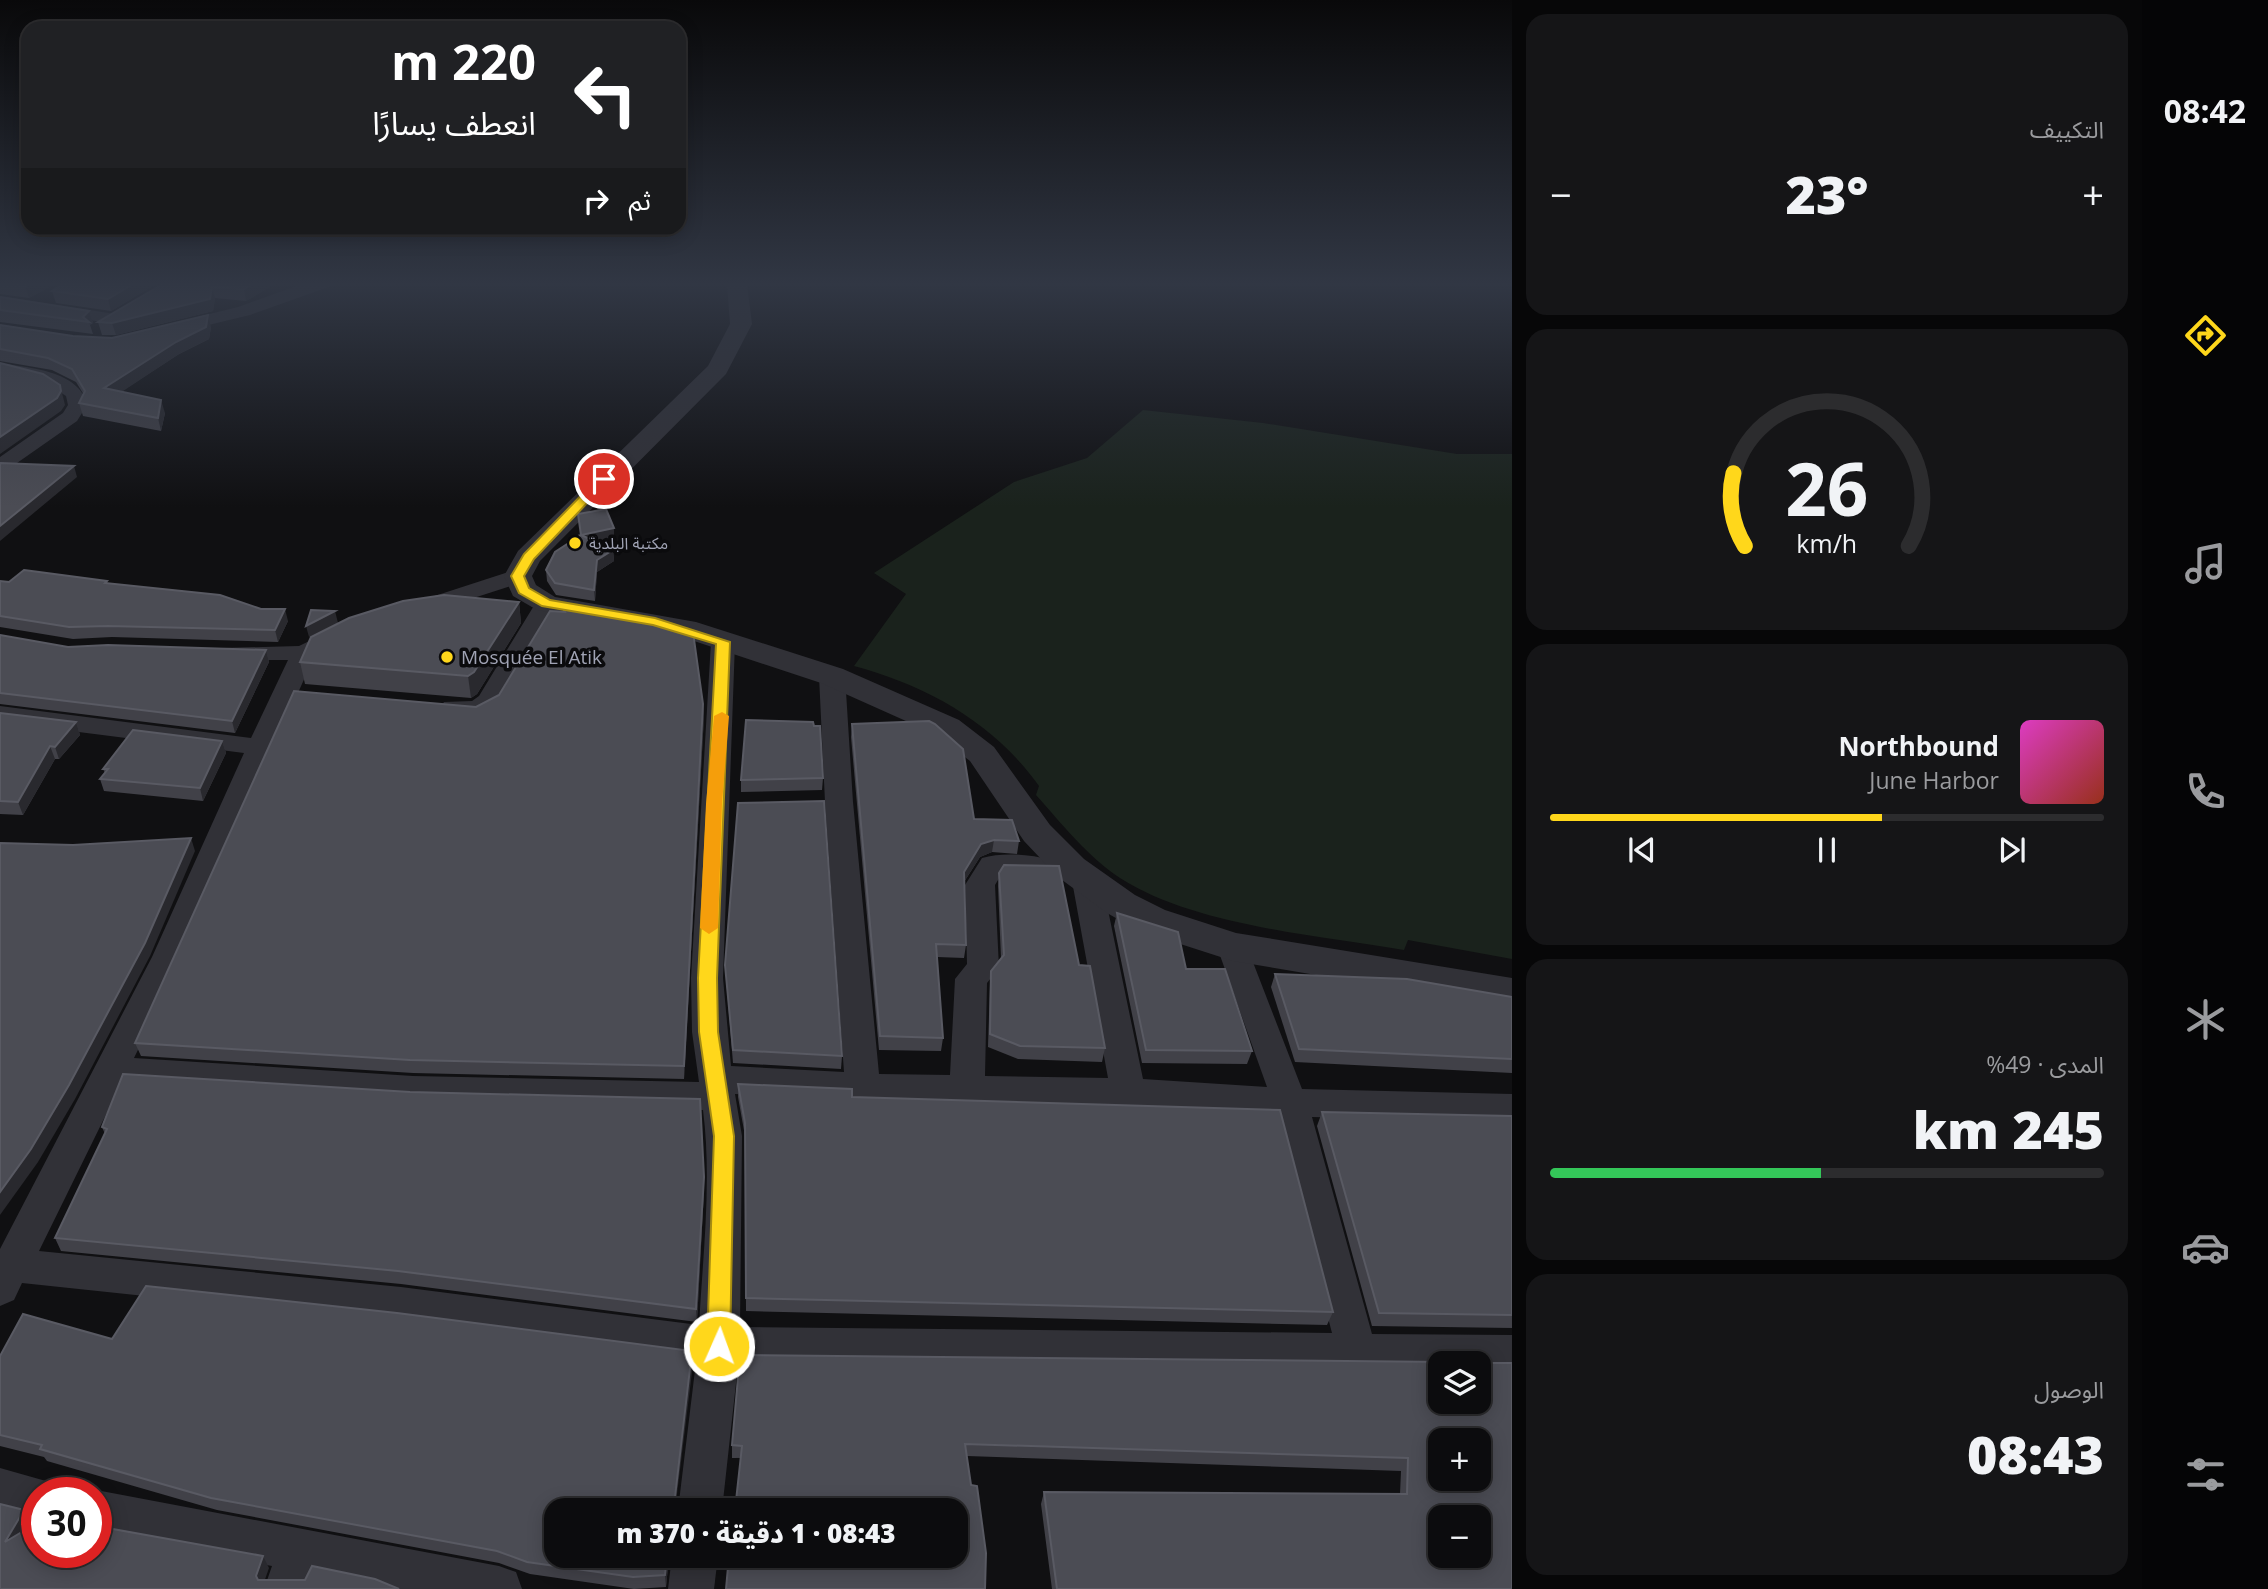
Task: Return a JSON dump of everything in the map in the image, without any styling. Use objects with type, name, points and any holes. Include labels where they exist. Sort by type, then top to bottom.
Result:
[{"type":"street","points":[[4,369],[32,358]]},
{"type":"street","points":[[392,617],[518,576],[528,557],[718,369],[724,358]]},
{"type":"street","points":[[0,466],[60,425],[75,407],[73,392],[68,385],[4,369]]},
{"type":"street","points":[[518,576],[523,590],[547,604],[675,626],[832,676],[917,712],[967,741],[982,754],[1037,833],[1079,874],[1151,920],[1233,947],[1512,993]]},
{"type":"street","points":[[425,705],[477,709],[489,701],[547,604]]},
{"type":"street","points":[[203,652],[304,653],[319,643],[356,629]]},
{"type":"street","points":[[701,1498],[719,1346],[724,1191],[724,1136],[709,1032],[707,978],[728,804],[723,642]]},
{"type":"street","points":[[304,653],[301,694],[261,747],[204,837],[168,957],[6,1277],[401,1305],[719,1346],[1512,1354]]},
{"type":"street","points":[[832,676],[825,802],[863,1087]]},
{"type":"street","points":[[0,714],[261,747]]},
{"type":"street","points":[[967,1088],[971,979],[983,968],[982,877],[992,865],[1079,874]]},
{"type":"street","points":[[1079,874],[1128,1092]]},
{"type":"street","points":[[1233,947],[1290,1103],[1357,1352]]},
{"type":"street","points":[[110,1070],[278,1083],[592,1097],[717,1088],[967,1088],[1128,1092],[1290,1103],[1512,1108]]},
{"type":"street","points":[[0,1490],[21,1495]]},
{"type":"street","points":[[112,1518],[295,1569],[499,1589]]},
{"type":"street","points":[[691,1589],[694,1568]]},
{"type":"shaded area","points":[[1143,410],[1263,423],[1457,454],[1512,454],[1512,959],[1408,940],[1404,950],[1296,933],[1220,918],[1150,894],[1120,878],[1086,850],[1036,795],[1039,786],[1021,764],[1002,743],[980,726],[933,696],[908,684],[854,666],[906,594],[874,573],[1014,482],[1087,458]]},
{"type":"building","points":[[48,358],[151,358],[104,388],[161,400],[158,418],[79,403],[85,391],[72,369]]},
{"type":"building","points":[[0,363],[43,374],[60,385],[61,391],[57,398],[0,437]]},
{"type":"building","points":[[0,463],[74,466],[0,526]]},
{"type":"building","points":[[606,509],[614,528],[581,535],[578,514]]},
{"type":"building","points":[[581,535],[613,550],[597,560],[594,590],[555,583],[546,570],[555,552]]},
{"type":"building","points":[[24,570],[107,581],[105,583],[220,595],[261,609],[285,609],[275,630],[69,627],[0,616],[0,581],[9,582]]},
{"type":"building","points":[[444,595],[519,602],[474,672],[468,676],[300,662],[311,637],[349,618],[403,601]]},
{"type":"building","points":[[562,606],[693,632],[703,704],[684,1066],[410,1060],[135,1043],[294,691],[476,707],[499,695],[550,611],[565,612]]},
{"type":"building","points":[[311,610],[335,611],[306,626]]},
{"type":"building","points":[[0,635],[68,647],[108,645],[266,650],[232,721],[0,693]]},
{"type":"building","points":[[0,713],[76,722],[55,747],[50,746],[18,802],[0,801]]},
{"type":"building","points":[[746,720],[813,722],[814,726],[820,726],[823,778],[741,780]]},
{"type":"building","points":[[929,721],[963,749],[974,819],[1012,820],[1019,841],[994,840],[981,844],[964,872],[966,945],[936,944],[943,1038],[880,1036],[852,724]]},
{"type":"building","points":[[133,730],[222,741],[200,788],[100,779],[108,769],[103,769]]},
{"type":"building","points":[[824,801],[842,1056],[733,1050],[725,965],[738,803]]},
{"type":"building","points":[[191,838],[145,943],[69,1085],[31,1149],[0,1192],[0,843],[73,845]]},
{"type":"building","points":[[1004,865],[1059,866],[1079,965],[1090,966],[1105,1048],[1020,1046],[990,1034],[991,971],[1004,955],[999,873]]},
{"type":"building","points":[[1117,913],[1178,932],[1186,969],[1225,969],[1252,1051],[1146,1050]]},
{"type":"building","points":[[1275,974],[1407,979],[1512,997],[1512,1059],[1299,1049]]},
{"type":"building","points":[[123,1074],[410,1092],[700,1099],[704,1177],[696,1309],[398,1271],[55,1238],[107,1129],[102,1127]]},
{"type":"building","points":[[738,1084],[852,1089],[852,1097],[1280,1110],[1333,1312],[746,1298],[745,1123]]},
{"type":"building","points":[[1322,1112],[1512,1116],[1512,1315],[1379,1313]]},
{"type":"building","points":[[146,1286],[397,1313],[692,1351],[676,1498],[544,1498],[544,1564],[527,1562],[497,1551],[211,1498],[40,1449],[42,1445],[0,1435],[0,1356],[23,1314],[112,1339]]},
{"type":"building","points":[[740,1355],[1428,1362],[1428,1414],[1491,1414],[1491,1363],[1512,1363],[1512,1589],[1057,1589],[1044,1492],[1407,1494],[1408,1458],[965,1444],[971,1485],[977,1486],[986,1553],[985,1589],[726,1589],[728,1568],[968,1568],[968,1498],[736,1498],[742,1446],[732,1445]]},
{"type":"building","points":[[0,1504],[21,1509],[21,1515],[5,1542],[21,1532],[21,1568],[112,1568],[112,1529],[263,1556],[256,1576],[258,1580],[305,1580],[312,1566],[375,1579],[399,1589],[0,1589]]},
{"type":"building","points":[[569,1568],[666,1568],[665,1575],[633,1577]]},
{"type":"slow traffic","points":[[709,928],[714,804],[722,716]]},
{"type":"place","name":"مكتبة البلدية","points":[[575,543]]},
{"type":"place","name":"Mosquée El Atik","points":[[447,657]]},
{"type":"route","points":[[604,479],[528,557],[518,576],[523,590],[530,597],[547,604],[685,628],[723,642],[723,707],[714,804],[707,978],[709,1032],[724,1136],[719,1346]]}]
